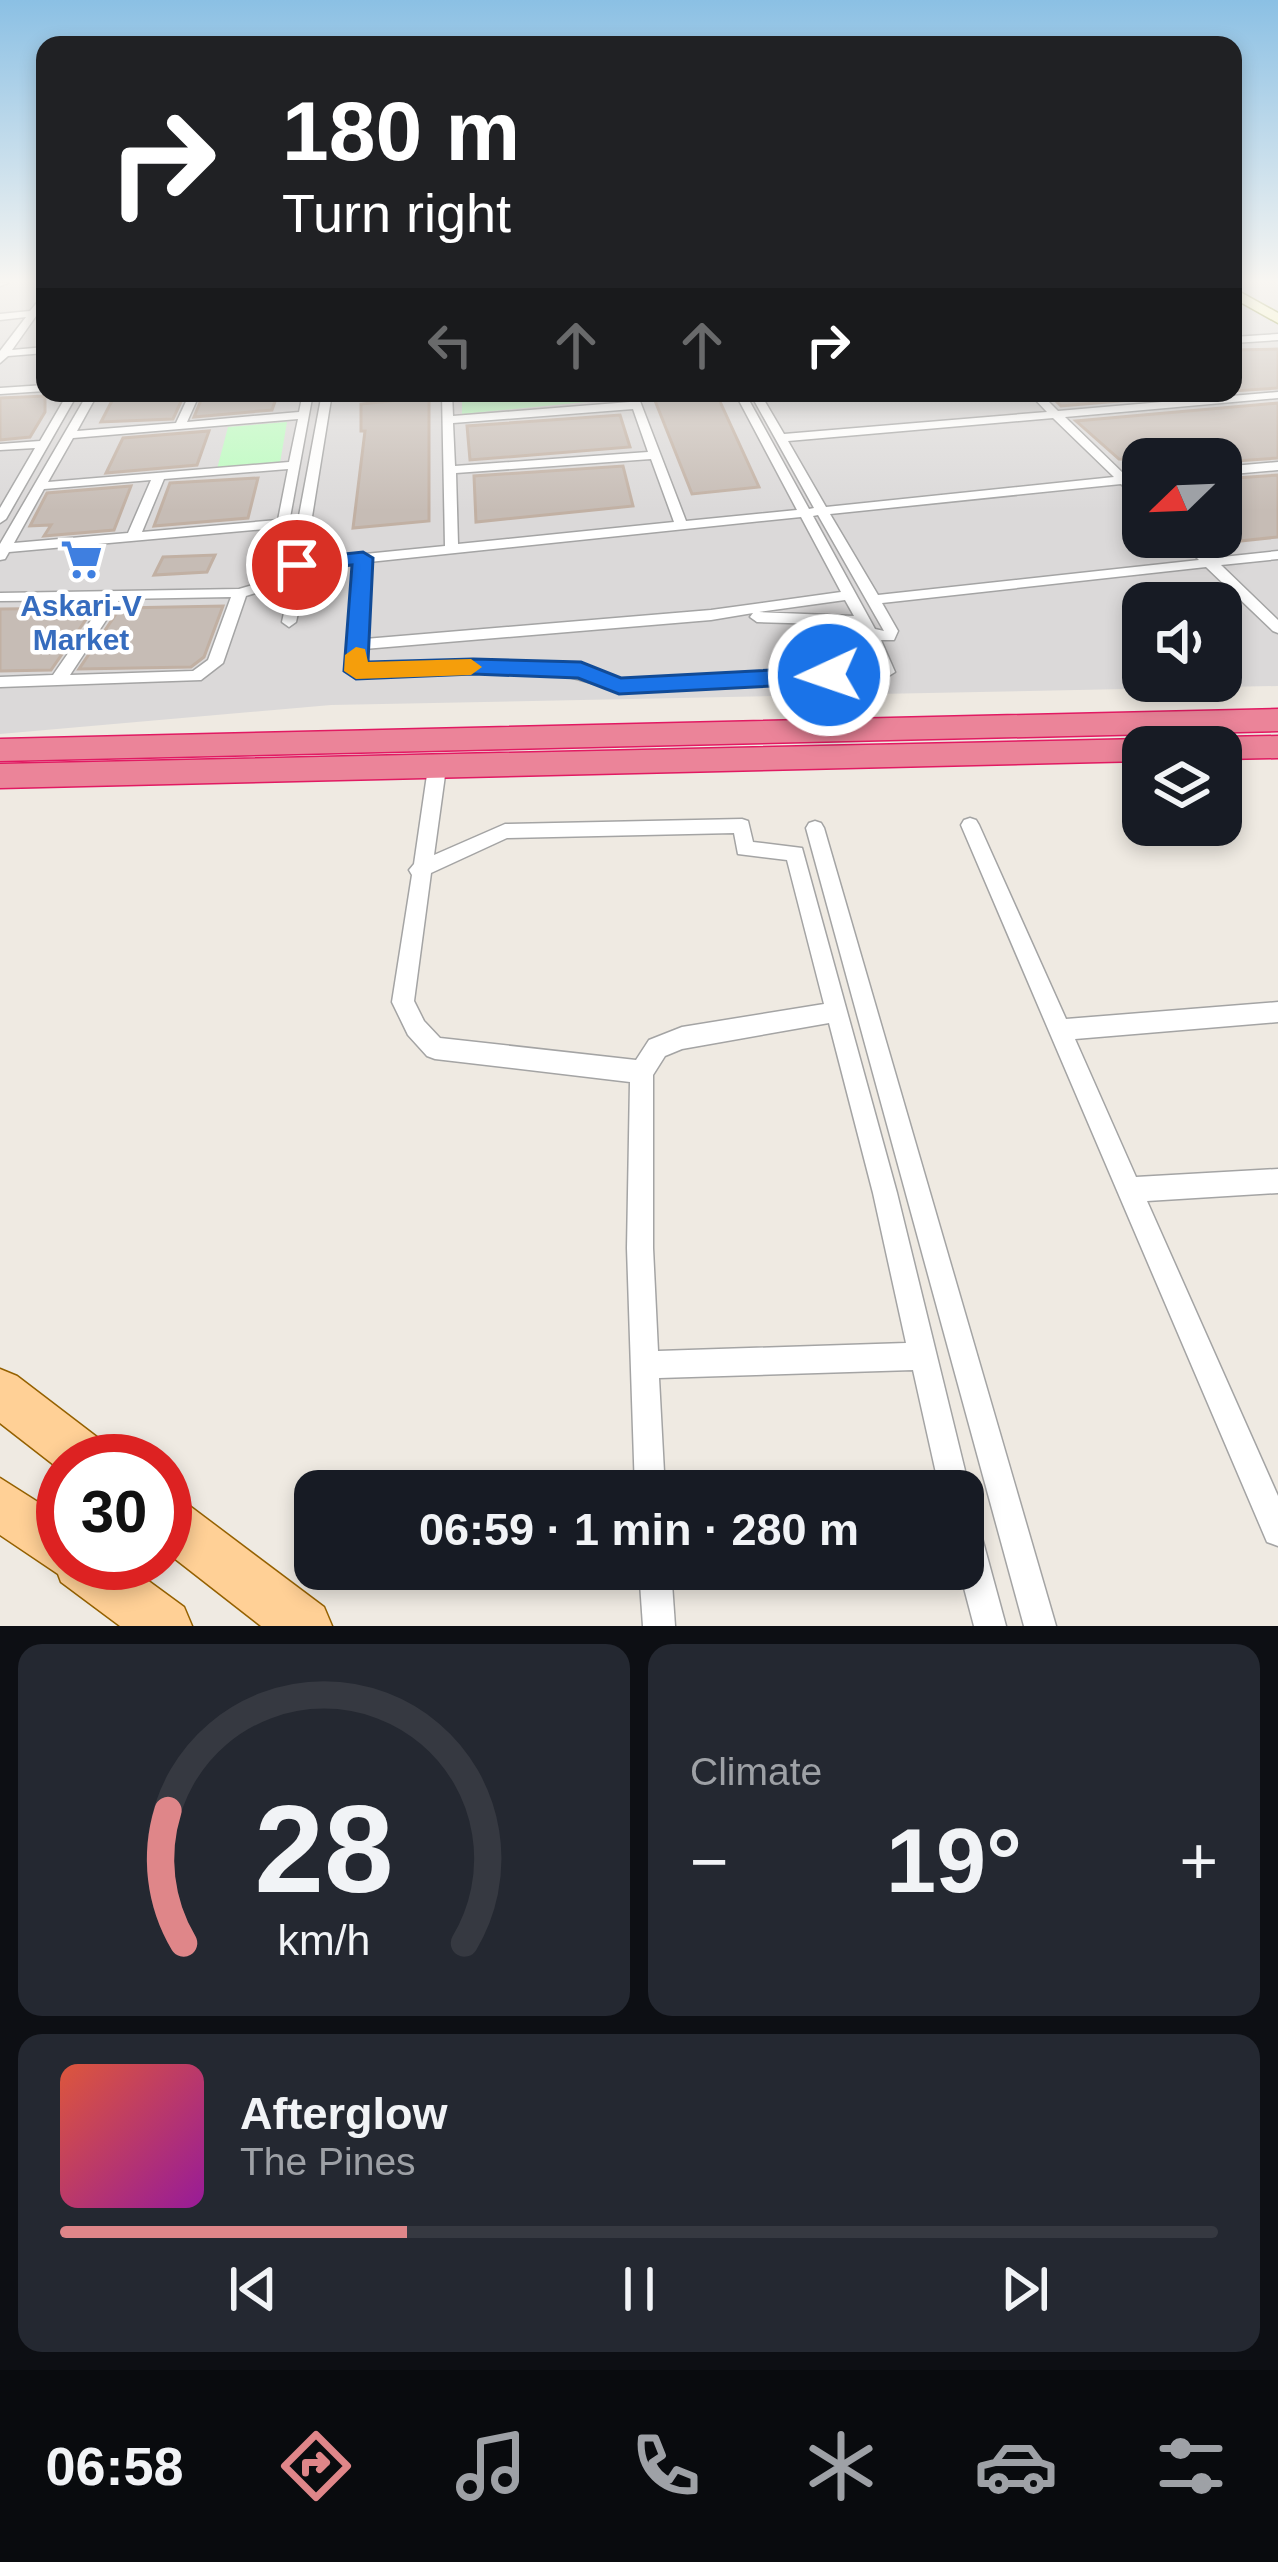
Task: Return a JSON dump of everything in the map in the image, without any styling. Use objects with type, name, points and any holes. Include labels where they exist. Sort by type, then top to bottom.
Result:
[{"type":"highway","points":[[0,750],[1278,720]]},
{"type":"highway","points":[[1242,748],[1278,747]]},
{"type":"highway","points":[[0,776],[1122,751]]},
{"type":"main road","points":[[0,1394],[53,1434]]},
{"type":"main road","points":[[0,1503],[36,1530]]},
{"type":"main road","points":[[192,1540],[305,1626]]},
{"type":"main road","points":[[116,1590],[165,1626]]},
{"type":"street","points":[[0,392],[36,389]]},
{"type":"street","points":[[1242,398],[1278,395]]},
{"type":"street","points":[[0,519],[68,402]]},
{"type":"street","points":[[2,552],[88,402]]},
{"type":"street","points":[[180,425],[190,402]]},
{"type":"street","points":[[289,622],[296,590],[285,574],[281,524],[306,402]]},
{"type":"street","points":[[285,574],[324,402]]},
{"type":"street","points":[[447,402],[452,550]]},
{"type":"street","points":[[447,420],[607,402]]},
{"type":"street","points":[[635,402],[681,525]]},
{"type":"street","points":[[711,616],[867,627],[880,638],[891,634],[746,402]]},
{"type":"street","points":[[363,558],[356,671],[581,670],[619,686],[887,672],[759,402]]},
{"type":"street","points":[[1043,402],[1122,479]]},
{"type":"street","points":[[780,438],[1196,402]]},
{"type":"street","points":[[69,435],[302,415]]},
{"type":"street","points":[[0,447],[42,444]]},
{"type":"street","points":[[449,470],[654,455]]},
{"type":"street","points":[[40,486],[293,465]]},
{"type":"street","points":[[1242,469],[1278,466]]},
{"type":"street","points":[[133,538],[159,476]]},
{"type":"street","points":[[0,597],[240,593],[285,574],[363,558],[1122,480]]},
{"type":"street","points":[[2,552],[281,524]]},
{"type":"street","points":[[873,600],[1278,555]]},
{"type":"street","points":[[1206,558],[1278,628]]},
{"type":"street","points":[[0,682],[196,676],[210,670],[240,593]]},
{"type":"street","points":[[357,645],[711,616],[849,595]]},
{"type":"street","points":[[58,680],[115,596]]},
{"type":"street","points":[[437,768],[403,1002],[416,1028],[435,1048],[642,1072]]},
{"type":"street","points":[[970,824],[1278,1531]]},
{"type":"street","points":[[419,870],[505,831],[742,826],[745,849],[795,853],[885,1193],[919,1356],[949,1470]]},
{"type":"street","points":[[815,828],[1040,1626]]},
{"type":"street","points":[[649,1470],[643,1365],[642,1072],[657,1048],[682,1038],[835,1012]]},
{"type":"street","points":[[1059,1030],[1278,1012]]},
{"type":"street","points":[[1130,1190],[1278,1181]]},
{"type":"street","points":[[643,1365],[919,1356]]},
{"type":"street","points":[[656,1590],[659,1626]]},
{"type":"street","points":[[981,1590],[990,1626]]},
{"type":"shaded area","points":[[0,359],[36,359],[36,402],[1242,402],[1242,359],[1278,359],[1278,686],[1242,687],[1242,582],[1122,582],[1122,689],[331,705],[0,734]]},
{"type":"green space","points":[[462,402],[586,402],[462,414]]},
{"type":"green space","points":[[287,422],[280,463],[217,469],[228,427]]},
{"type":"building","points":[[1242,359],[1278,359],[1278,388],[1242,390]]},
{"type":"building","points":[[36,396],[36,402],[45,402],[45,412],[30,437],[0,440],[0,398]]},
{"type":"building","points":[[111,402],[181,402],[173,419],[101,422]]},
{"type":"building","points":[[200,402],[275,402],[272,410],[194,417]]},
{"type":"building","points":[[429,402],[429,521],[353,528],[365,431],[361,431],[361,404]]},
{"type":"building","points":[[656,402],[720,402],[759,487],[692,494]]},
{"type":"building","points":[[1057,402],[1108,402],[1061,406]]},
{"type":"building","points":[[1278,403],[1278,458],[1242,461],[1242,438],[1122,438],[1119,459],[1076,421]]},
{"type":"building","points":[[620,415],[630,447],[470,460],[467,426]]},
{"type":"building","points":[[209,431],[197,465],[106,473],[123,438]]},
{"type":"building","points":[[623,466],[633,506],[476,522],[474,476]]},
{"type":"building","points":[[1278,475],[1278,537],[1242,541],[1242,478]]},
{"type":"building","points":[[258,478],[248,518],[154,526],[170,483]]},
{"type":"building","points":[[131,486],[114,530],[44,536],[51,525],[30,526],[47,493]]},
{"type":"building","points":[[215,555],[207,572],[154,575],[163,557]]},
{"type":"building","points":[[223,606],[204,657],[191,667],[79,669],[120,608]]},
{"type":"building","points":[[94,608],[51,670],[0,671],[0,609]]},
{"type":"slow traffic","points":[[356,655],[356,671],[471,667]]},
{"type":"place","name":"Askari-V Market","points":[[81,559]]},
{"type":"route","points":[[297,565],[363,558],[354,640],[356,671],[581,670],[619,686],[829,675]]}]
